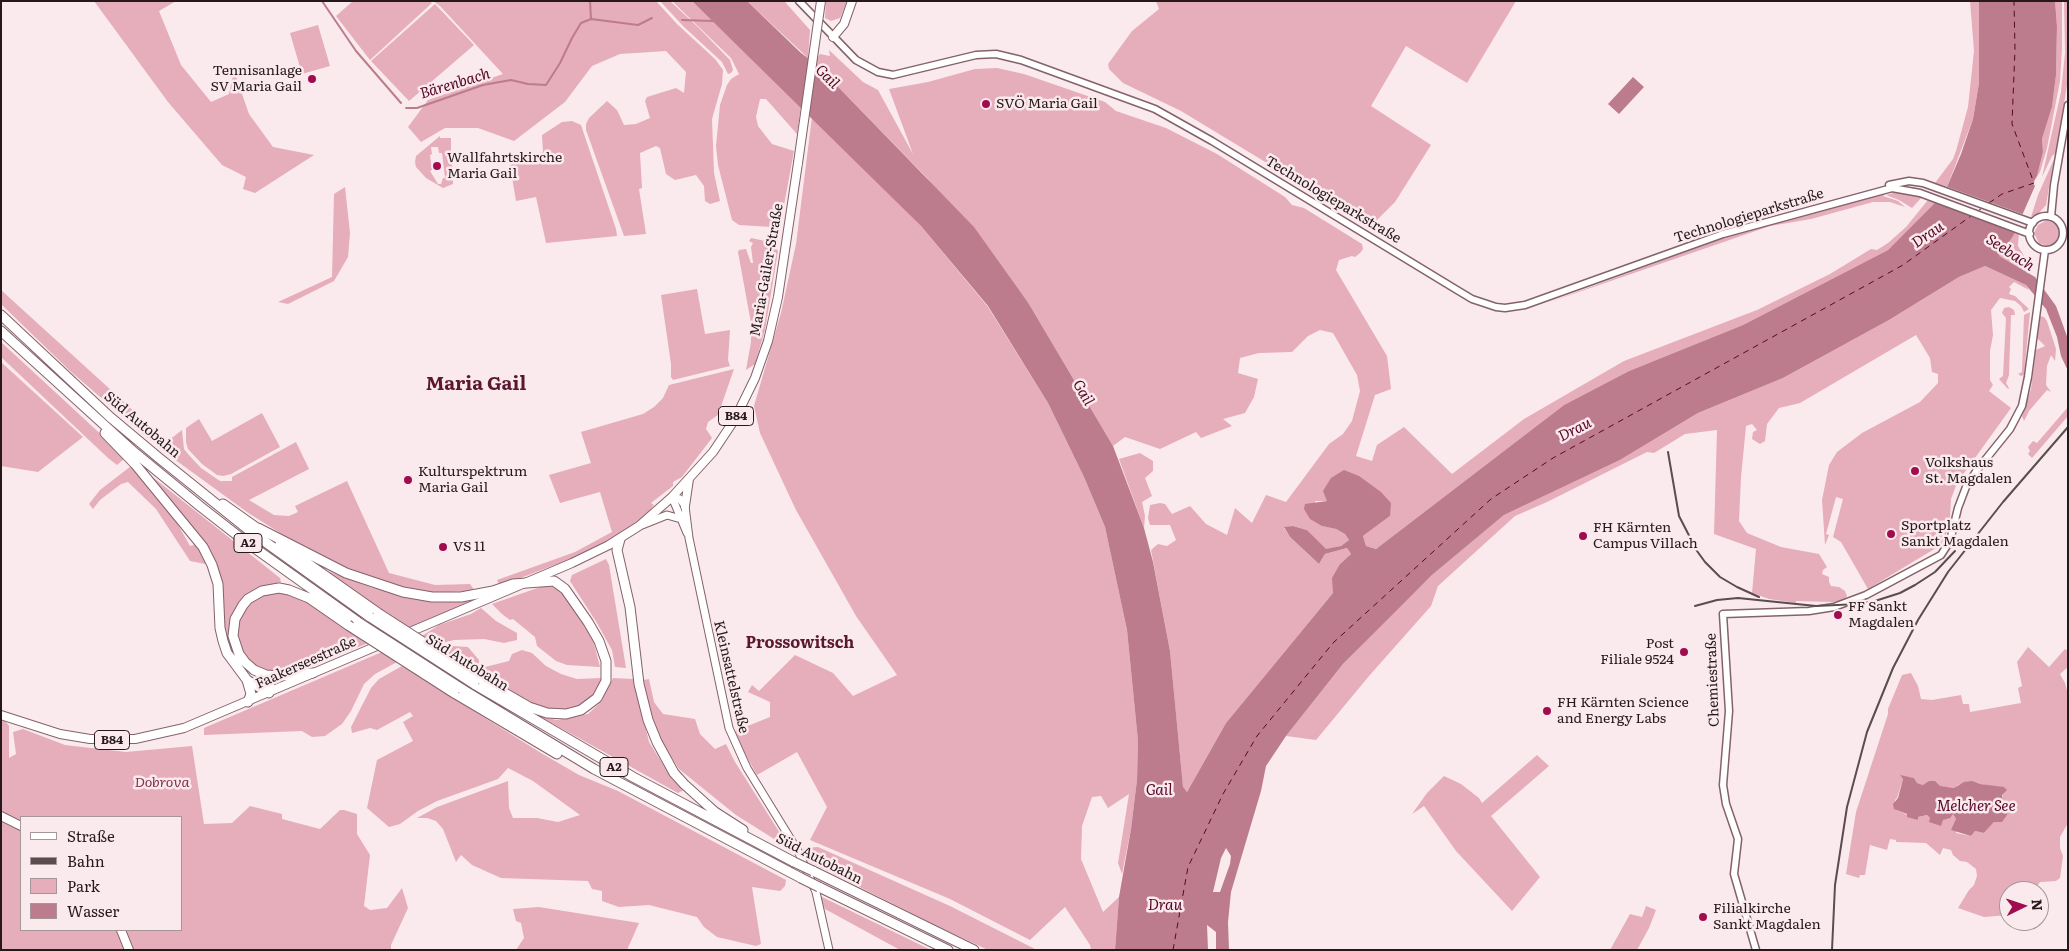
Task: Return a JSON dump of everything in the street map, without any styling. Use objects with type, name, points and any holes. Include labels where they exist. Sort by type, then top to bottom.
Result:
[{"type":"highway","name":"Süd Autobahn","points":[[1,315],[77,387],[144,446],[204,495],[250,531],[374,615],[611,765],[758,844],[974,950]]},
{"type":"highway","points":[[1,331],[46,373],[54,387],[138,461],[203,547],[212,564],[218,584],[220,628],[223,641],[227,653],[247,680],[251,694],[248,702]]},
{"type":"highway","name":"Süd Autobahn","points":[[138,461],[242,539],[358,622],[458,691],[572,762],[594,768],[801,878],[948,950]]},
{"type":"highway","points":[[204,495],[231,508],[374,615]]},
{"type":"highway","points":[[258,528],[322,562],[374,583],[403,592],[432,597],[470,596],[494,594],[513,584],[522,585],[549,580],[560,584],[588,622],[599,641],[606,661],[605,683],[597,698],[590,705],[574,713],[556,714],[529,707],[478,682]]},
{"type":"highway","points":[[620,539],[617,550],[630,607],[639,684],[648,720],[657,742],[674,773],[715,812],[744,831],[758,844]]},
{"type":"highway","points":[[609,545],[619,565]]},
{"type":"highway","points":[[313,673],[281,676],[266,675],[254,670],[245,662],[239,654],[234,636],[239,610],[248,599],[255,594],[270,589],[289,590],[309,598],[348,625],[458,691]]},
{"type":"highway","points":[[247,680],[269,693],[270,687],[266,675]]},
{"type":"main road","name":"Maria-Gailer-Straße","points":[[609,545],[639,526],[689,479],[722,439],[755,378],[768,340],[778,297],[821,1]]},
{"type":"main road","points":[[833,38],[844,24],[852,1]]},
{"type":"main road","points":[[685,506],[689,479]]},
{"type":"main road","points":[[672,496],[680,499],[685,506]]},
{"type":"main road","name":"Kleinsattelstraße","points":[[672,496],[689,538]]},
{"type":"main road","name":"Kleinsattelstraße","points":[[685,506],[689,538],[728,728],[747,768],[798,851],[818,900],[829,950]]},
{"type":"main road","points":[[639,526],[667,515],[681,519]]},
{"type":"main road","name":"B84","points":[[522,585],[609,545]]},
{"type":"main road","name":"Faakerseestraße","points":[[1,715],[75,737],[120,740],[150,736],[184,728],[475,605],[494,594]]},
{"type":"main road","points":[[1,816],[20,826]]},
{"type":"main road","points":[[121,931],[129,950]]},
{"type":"street","name":"Technologieparkstraße","points":[[799,1],[833,38],[862,65],[887,75],[908,72],[976,55],[996,54],[1021,60],[1155,109],[1212,141],[1472,299],[1496,307],[1515,307],[1532,303],[1723,234],[1892,188],[1920,192],[2028,233]]},
{"type":"street","points":[[2051,217],[2068,104]]},
{"type":"street","name":"Technologieparkstraße","points":[[1862,196],[1903,182],[1923,183],[2031,222]]},
{"type":"street","points":[[2043,217],[2051,217],[2057,220],[2065,231],[2056,247],[2045,250],[2035,246],[2028,233],[2031,222],[2043,217]]},
{"type":"street","name":"Chemiestraße","points":[[1756,950],[1734,874],[1738,839],[1726,804],[1723,785],[1729,711],[1723,614],[1808,611],[1834,607],[1861,598],[1935,560],[1947,547],[1953,534],[1958,508],[1966,487],[2014,423],[2022,406],[2045,250]]},
{"type":"green space","points":[[94,1],[176,1],[159,11],[181,65],[211,102],[229,94],[234,71],[249,114],[273,147],[314,155],[255,193],[243,189],[246,177],[222,165],[168,102]]},
{"type":"green space","points":[[353,1],[429,1],[432,3],[370,60],[336,16]]},
{"type":"green space","points":[[433,1],[656,1],[677,24],[715,59],[723,70],[722,84],[712,119],[714,173],[720,201],[710,204],[705,201],[704,186],[696,175],[675,180],[666,174],[660,148],[656,146],[640,153],[642,188],[639,189],[646,234],[624,236],[586,130],[586,124],[589,118],[607,101],[617,110],[624,125],[636,124],[650,118],[645,101],[647,97],[676,88],[684,93],[686,72],[666,51],[620,54],[592,66],[565,102],[514,141],[478,128],[445,128],[421,142],[408,127],[428,100],[503,74],[440,6]]},
{"type":"green space","points":[[660,1],[670,1],[699,28],[730,60],[733,70],[731,73],[728,74],[722,62],[683,26]]},
{"type":"green space","points":[[672,1],[692,1],[801,106],[797,134],[766,99],[760,99],[756,117],[758,126],[772,144],[794,151],[782,216],[779,222],[771,227],[739,225],[732,220],[718,165],[716,146],[720,105],[727,85],[731,79],[739,74],[731,58]]},
{"type":"green space","points":[[747,1],[785,2],[810,30],[808,58]]},
{"type":"green space","points":[[826,1],[847,1],[840,18],[831,21],[825,18]]},
{"type":"green space","points":[[1156,1],[1516,1],[1467,83],[1406,46],[1371,106],[1431,145],[1395,202],[1371,226],[1181,111],[1123,83],[1109,69],[1108,64],[1132,31],[1159,9]]},
{"type":"green space","points":[[1970,1],[1979,1],[1979,83],[1973,119],[1947,187],[1935,183],[1953,159],[1968,107],[1974,51]]},
{"type":"green space","points":[[2055,1],[2062,1],[2060,81],[2047,148],[2040,172],[2033,183],[2037,176],[2043,152],[2042,139],[2052,107],[2056,75],[2057,26]]},
{"type":"green space","points":[[2064,1],[2068,1],[2068,79],[2056,153],[2052,156],[2042,177],[2061,92],[2065,53]]},
{"type":"green space","points":[[435,4],[474,45],[409,101],[371,61]]},
{"type":"green space","points":[[318,25],[330,66],[302,74],[290,33]]},
{"type":"green space","points":[[829,50],[863,82],[878,90],[913,154],[889,89],[928,82],[975,69],[997,68],[1024,74],[1105,102],[1116,111],[1166,128],[1217,154],[1285,197],[1292,205],[1304,208],[1362,244],[1363,249],[1355,257],[1352,256],[1339,260],[1336,270],[1387,356],[1391,389],[1375,395],[1356,456],[1372,461],[1377,445],[1404,427],[1452,474],[1524,419],[1624,361],[1757,310],[1830,274],[1871,249],[1877,250],[1888,243],[1906,227],[1928,200],[1936,203],[1888,250],[1743,325],[1629,371],[1564,405],[1376,549],[1366,546],[1363,536],[1390,516],[1327,501],[1315,501],[1322,526],[1336,529],[1345,534],[1349,540],[1341,546],[1326,550],[1307,530],[1293,526],[1284,528],[1290,537],[1319,564],[1325,554],[1347,548],[1351,554],[1340,564],[1333,593],[1226,723],[1187,792],[1183,788],[1170,651],[1151,550],[1158,544],[1167,546],[1176,540],[1170,525],[1150,525],[1148,518],[1150,505],[1165,504],[1172,514],[1190,506],[1206,524],[1227,535],[1235,508],[1252,523],[1266,495],[1286,502],[1329,444],[1343,434],[1352,421],[1360,391],[1357,375],[1333,333],[1320,330],[1308,336],[1292,352],[1259,353],[1240,358],[1238,373],[1258,379],[1254,397],[1245,413],[1223,419],[1232,426],[1201,438],[1196,432],[1160,449],[1125,437],[1113,446],[1029,304],[927,178],[816,64],[820,54],[830,56]]},
{"type":"green space","points":[[812,117],[921,226],[988,307],[1048,403],[1084,477],[1105,527],[1127,630],[1138,741],[1137,780],[1131,829],[1122,874],[1118,863],[1129,794],[1108,808],[1101,796],[1092,797],[1082,826],[1081,859],[1103,912],[1119,897],[1115,950],[1091,950],[1090,945],[1065,907],[1030,940],[950,899],[810,840],[827,807],[797,752],[757,775],[735,731],[770,717],[770,702],[748,692],[752,685],[759,691],[795,655],[833,673],[853,696],[897,675],[856,616],[796,510],[760,433],[754,406],[781,313],[796,244]]},
{"type":"green space","points":[[572,121],[581,125],[617,236],[546,243],[536,197],[516,201],[510,165],[543,152],[542,135],[562,122]]},
{"type":"green space","points":[[440,136],[440,138],[451,138],[453,184],[443,188],[426,178],[416,167],[416,156]],"holes":[[[431,147],[438,147],[439,153],[442,153],[445,178],[443,178],[441,184],[438,184],[430,171],[432,170]]]},
{"type":"green space","points":[[2054,159],[2046,205],[2039,213],[2031,217],[2038,195]]},
{"type":"green space","points":[[345,187],[350,233],[348,257],[334,281],[288,304],[278,302],[332,277],[334,194]]},
{"type":"green space","points":[[1894,190],[1896,192],[1887,193],[1883,196],[1898,201],[1905,207],[1890,202],[1873,202],[1811,219],[1770,226],[1547,303],[1740,232]]},
{"type":"green space","points":[[1893,193],[1922,197],[1912,208],[1886,195]]},
{"type":"green space","points":[[2047,220],[2057,224],[2060,234],[2055,243],[2047,246],[2039,243],[2034,233],[2038,225]]},
{"type":"green space","points":[[2015,231],[2019,232],[2018,246],[2031,267],[2030,274],[1998,256]]},
{"type":"green space","points":[[751,238],[770,242],[778,251],[765,330],[755,364],[746,370],[751,342],[751,323],[738,252],[739,250],[746,249],[751,263],[753,263],[751,247],[753,243],[749,241]]},
{"type":"green space","points":[[1985,266],[2026,285],[2029,290],[2014,282],[2009,287],[2011,289],[2009,294],[2015,296],[2029,309],[2024,312],[2015,301],[2000,298],[1991,310],[1993,335],[1990,351],[1990,380],[1993,385],[1989,391],[2011,408],[1957,483],[1951,499],[1950,518],[1946,535],[1941,545],[1868,589],[1841,542],[1833,537],[1843,499],[1836,497],[1826,534],[1829,535],[1825,545],[1822,500],[1829,465],[1837,452],[1862,433],[1920,402],[1938,383],[1938,374],[1932,372],[1930,358],[1916,335],[1800,403],[1779,408],[1767,424],[1765,441],[1760,444],[1752,439],[1753,432],[1757,430],[1752,424],[1746,426],[1739,521],[1747,533],[1781,547],[1819,554],[1827,567],[1823,570],[1822,574],[1829,577],[1831,586],[1839,587],[1845,591],[1847,596],[1844,600],[1833,602],[1796,601],[1796,603],[1769,599],[1752,593],[1756,549],[1714,534],[1717,430],[1685,434],[1654,453],[1647,452],[1515,516],[1438,586],[1431,606],[1316,740],[1286,736],[1343,664],[1396,610],[1432,575],[1504,515],[1620,460],[1698,413],[1783,378],[1889,320],[1959,277]]},
{"type":"green space","points":[[697,289],[705,334],[730,330],[728,360],[730,366],[673,380],[671,377],[671,364],[661,295]]},
{"type":"green space","points":[[1,290],[160,437],[151,441],[69,370],[1,304]]},
{"type":"green space","points":[[2009,307],[2014,310],[2015,315],[2011,315],[2009,375],[2006,383],[2008,389],[1999,379],[2003,376],[2006,318],[2002,313],[2004,308]]},
{"type":"green space","points":[[2030,312],[2024,375],[2021,376],[2018,374],[2022,372],[2024,315]]},
{"type":"green space","points":[[2040,316],[2044,317],[2047,321],[2056,349],[2055,361],[2051,355],[2047,366],[2046,385],[2051,392],[2047,390],[2029,411],[2024,421],[2022,416],[2031,389],[2036,350],[2045,346],[2037,338]]},
{"type":"green space","points":[[1,342],[120,452],[124,459],[117,465],[108,458],[1,357]]},
{"type":"green space","points":[[1,362],[83,437],[38,472],[1,466]]},
{"type":"green space","points":[[734,369],[718,415],[708,422],[706,429],[712,438],[682,477],[673,482],[673,486],[651,503],[654,505],[649,511],[628,529],[588,552],[500,586],[497,580],[575,552],[612,532],[600,492],[560,503],[549,475],[591,463],[581,432],[643,414],[663,398],[669,385]]},
{"type":"green space","points":[[2068,407],[2068,416],[2032,458],[2028,454],[2030,451],[2028,447],[2033,441],[2037,443]]},
{"type":"green space","points":[[262,413],[280,447],[231,474],[217,475],[202,464],[188,449],[186,428],[199,419],[212,441]]},
{"type":"green space","points":[[182,430],[184,449],[201,468],[220,481],[232,481],[232,477],[296,442],[309,469],[249,500],[274,515],[289,516],[298,512],[295,506],[347,481],[389,573],[435,585],[470,584],[475,591],[424,593],[387,584],[340,567],[305,549],[247,512],[159,448]]},
{"type":"green space","points":[[1140,453],[1153,461],[1153,471],[1145,478],[1152,496],[1142,502],[1145,516],[1144,528],[1119,459]]},
{"type":"green space","points":[[131,466],[168,507],[190,546],[198,544],[205,555],[205,564],[190,561],[156,509],[128,482],[121,484],[100,500],[93,509],[89,504],[100,490]]},
{"type":"green space","points":[[145,471],[280,578],[281,582],[255,589],[244,597],[230,634],[225,635],[215,561],[209,549]]},
{"type":"green space","points":[[606,559],[609,565],[626,668],[615,667],[612,650],[570,581],[572,575]]},
{"type":"green space","points":[[322,569],[373,588],[401,594],[471,599],[472,602],[409,628]]},
{"type":"green space","points":[[555,585],[561,589],[592,636],[600,667],[567,665],[556,661],[537,646],[535,637],[513,619],[510,620],[502,614],[492,604],[543,586]]},
{"type":"green space","points":[[266,592],[289,592],[313,605],[368,643],[298,672],[273,674],[248,663],[237,643],[238,621],[241,619],[250,601]]},
{"type":"green space","points":[[481,608],[496,621],[517,633],[517,640],[504,643],[484,639],[454,640],[435,645],[422,636],[439,625],[471,614]]},
{"type":"green space","points":[[452,646],[468,647],[479,660],[479,663],[471,668],[442,649]]},
{"type":"green space","points":[[2028,647],[2049,667],[2065,649],[2068,651],[2068,667],[2060,674],[2068,694],[2068,823],[2060,837],[2060,848],[2063,856],[2060,878],[2056,881],[2049,881],[1999,881],[1999,916],[1984,917],[1958,908],[1974,885],[1977,876],[1976,869],[1967,862],[1960,861],[1953,855],[1951,850],[1943,848],[1940,855],[1926,843],[1896,842],[1896,840],[1890,839],[1887,850],[1870,845],[1865,875],[1860,875],[1859,878],[1846,874],[1856,812],[1888,709],[1902,675],[1911,673],[1918,686],[1921,699],[1932,700],[1961,695],[1963,704],[1969,704],[1970,712],[2021,703],[2018,688],[2022,686],[2017,662]],"holes":[[[1901,776],[1914,778],[1917,783],[1955,788],[1958,785],[1969,782],[2002,788],[2003,801],[2009,804],[2007,814],[1994,822],[1984,833],[1975,831],[1971,836],[1956,833],[1956,819],[1953,814],[1943,820],[1930,818],[1927,815],[1918,817],[1918,820],[1897,810],[1895,800],[1903,779]]]},
{"type":"green space","points":[[522,650],[532,653],[546,666],[561,674],[577,679],[602,678],[592,701],[572,711],[540,709],[481,675],[485,667],[509,661],[512,654]]},
{"type":"green space","points":[[382,652],[397,662],[375,674],[364,684],[351,711],[342,724],[325,736],[312,737],[302,731],[204,735],[204,728]]},
{"type":"green space","points":[[402,666],[579,775],[618,791],[786,880],[785,886],[780,891],[752,887],[761,944],[756,946],[717,937],[704,927],[697,917],[649,905],[619,907],[602,901],[602,891],[592,889],[588,881],[501,878],[472,865],[461,855],[456,862],[443,829],[436,821],[427,818],[417,818],[437,807],[508,781],[509,808],[513,818],[537,818],[558,822],[580,815],[533,781],[508,768],[498,779],[437,801],[418,811],[400,824],[389,827],[367,808],[377,760],[413,741],[403,722],[413,716],[410,712],[377,730],[370,728],[352,733],[351,727],[371,688],[379,679]]},
{"type":"green space","points":[[613,678],[634,679],[649,742],[672,779],[684,790],[678,793],[539,716],[557,720],[588,714],[601,702]]},
{"type":"green space","points":[[649,679],[654,702],[663,714],[695,719],[700,734],[715,749],[726,744],[735,762],[790,849],[736,815],[679,769],[661,740],[654,723],[643,680]]},
{"type":"green space","name":"Dobrova","points":[[1,720],[9,726],[9,758],[16,754],[13,732],[23,729],[65,745],[126,752],[192,746],[204,824],[232,823],[250,806],[282,814],[282,819],[320,829],[340,810],[357,814],[357,834],[370,855],[364,906],[370,910],[387,908],[402,888],[408,908],[391,945],[391,950],[1,950],[1,820],[20,829],[20,931],[182,931],[182,816],[20,816],[20,820],[1,811]]},
{"type":"green space","points":[[1537,755],[1549,766],[1491,816],[1540,877],[1512,911],[1456,851],[1424,806],[1412,814],[1427,793],[1444,776],[1461,784],[1479,798],[1482,803]]},
{"type":"green space","points":[[818,847],[950,906],[1037,950],[988,950],[808,861],[804,848]]},
{"type":"green space","points":[[820,896],[931,950],[900,950],[825,909]]},
{"type":"green space","points":[[1646,906],[1656,910],[1637,950],[1610,950],[1630,914],[1642,917]]},
{"type":"green space","points":[[539,907],[639,923],[627,950],[516,950],[524,938],[521,923],[516,921],[513,909]]},
{"type":"water","name":"Drau","points":[[692,1],[747,1],[801,53],[816,64],[974,227],[1029,304],[1113,446],[1144,528],[1153,562],[1170,651],[1183,787],[1187,792],[1226,723],[1333,593],[1332,578],[1340,564],[1351,554],[1347,548],[1325,554],[1319,564],[1290,537],[1284,527],[1293,526],[1307,530],[1326,549],[1341,546],[1349,540],[1345,534],[1336,529],[1322,526],[1310,519],[1304,509],[1305,504],[1327,501],[1323,491],[1331,478],[1344,470],[1359,476],[1381,492],[1391,503],[1390,516],[1363,536],[1366,546],[1376,549],[1564,405],[1629,371],[1743,325],[1888,250],[1944,194],[1961,154],[1973,119],[1979,83],[1979,1],[2055,1],[2057,26],[2056,75],[2052,107],[2042,139],[2043,152],[2037,176],[2033,183],[2035,186],[2013,236],[1999,256],[2035,277],[2056,306],[2068,339],[2068,371],[2061,356],[2057,337],[2046,309],[2026,285],[1985,266],[1959,277],[1889,320],[1783,378],[1698,413],[1620,460],[1504,515],[1432,575],[1343,664],[1286,736],[1266,766],[1261,791],[1231,892],[1228,922],[1229,950],[1216,950],[1216,932],[1207,925],[1208,950],[1115,950],[1119,897],[1131,829],[1137,780],[1138,741],[1127,630],[1105,527],[1084,477],[1048,403],[988,306],[921,226]],"holes":[[[1226,848],[1231,856],[1220,892],[1213,892],[1221,858]]]},
{"type":"water","points":[[1633,77],[1644,87],[1619,114],[1608,104]]},
{"type":"water","name":"Melcher See","points":[[1900,775],[1914,778],[1917,783],[1923,785],[1929,781],[1935,781],[1940,786],[1954,788],[1964,782],[1972,781],[2004,787],[2007,790],[2002,795],[2003,801],[2009,804],[2007,815],[2002,822],[1994,822],[1984,833],[1975,831],[1971,836],[1951,830],[1956,819],[1953,814],[1950,818],[1943,820],[1941,826],[1929,822],[1930,818],[1927,815],[1918,817],[1918,820],[1907,817],[1907,814],[1894,809],[1893,804],[1898,798],[1903,779]]},
{"type":"pier","points":[[1945,186],[2025,215],[2017,232],[1933,202],[1942,193]]},
{"type":"waterway","name":"Bärenbach","points":[[322,1],[356,51],[401,103]]},
{"type":"waterway","points":[[590,1],[591,19]]},
{"type":"waterway","name":"Bärenbach","points":[[406,108],[417,108],[483,85],[511,80],[528,84],[546,85],[581,23],[591,19],[638,25],[652,18]]},
{"type":"waterway","name":"Bärenbach","points":[[682,20],[714,21]]},
{"type":"ferry route","points":[[1989,203],[2002,194],[2034,183],[2012,124],[2015,49],[2014,1]]},
{"type":"ferry route","points":[[1977,212],[1983,207]]},
{"type":"ferry route","points":[[1173,950],[1188,867],[1223,794],[1257,736],[1333,643],[1491,499],[1553,458],[1903,265],[1971,216]]},
{"type":"railway","points":[[1832,950],[1835,885],[1847,807],[1867,732],[1893,668],[1918,620],[1948,572],[2003,502],[2068,427]]},
{"type":"railway","points":[[1668,452],[1679,516],[1697,551],[1720,577],[1759,597]]},
{"type":"railway","points":[[1695,606],[1717,600],[1738,598],[1816,606],[1858,604],[1875,601],[1900,593],[1915,585],[1935,572],[1955,551]]},
{"type":"place","name":"Tennisanlage SV Maria Gail","points":[[312,79]]},
{"type":"place","name":"SVÖ Maria Gail","points":[[986,104]]},
{"type":"place","name":"Wallfahrtskirche Maria Gail","points":[[437,166]]},
{"type":"place","name":"Volkshaus St. Magdalen","points":[[1915,471]]},
{"type":"place","name":"Kulturspektrum Maria Gail","points":[[408,480]]},
{"type":"place","name":"Sportplatz Sankt Magdalen","points":[[1891,534]]},
{"type":"place","name":"FH Kärnten Campus Villach","points":[[1583,536]]},
{"type":"place","name":"VS 11","points":[[443,547]]},
{"type":"place","name":"FF Sankt Magdalen","points":[[1838,615]]},
{"type":"place","name":"Post Filiale 9524","points":[[1684,652]]},
{"type":"place","name":"FH Kärnten Science and Energy Labs","points":[[1547,711]]},
{"type":"place","name":"Filialkirche Sankt Magdalen","points":[[1703,917]]},
{"type":"district","name":"Maria Gail","points":[[476,384]]},
{"type":"district","name":"Prossowitsch","points":[[800,643]]},
{"type":"water label","name":"Gail","points":[[827,77]]},
{"type":"water label","name":"Seebach","points":[[2010,253]]},
{"type":"water label","name":"Gail","points":[[1083,393]]},
{"type":"water label","name":"Gail","points":[[1159,791]]}]
